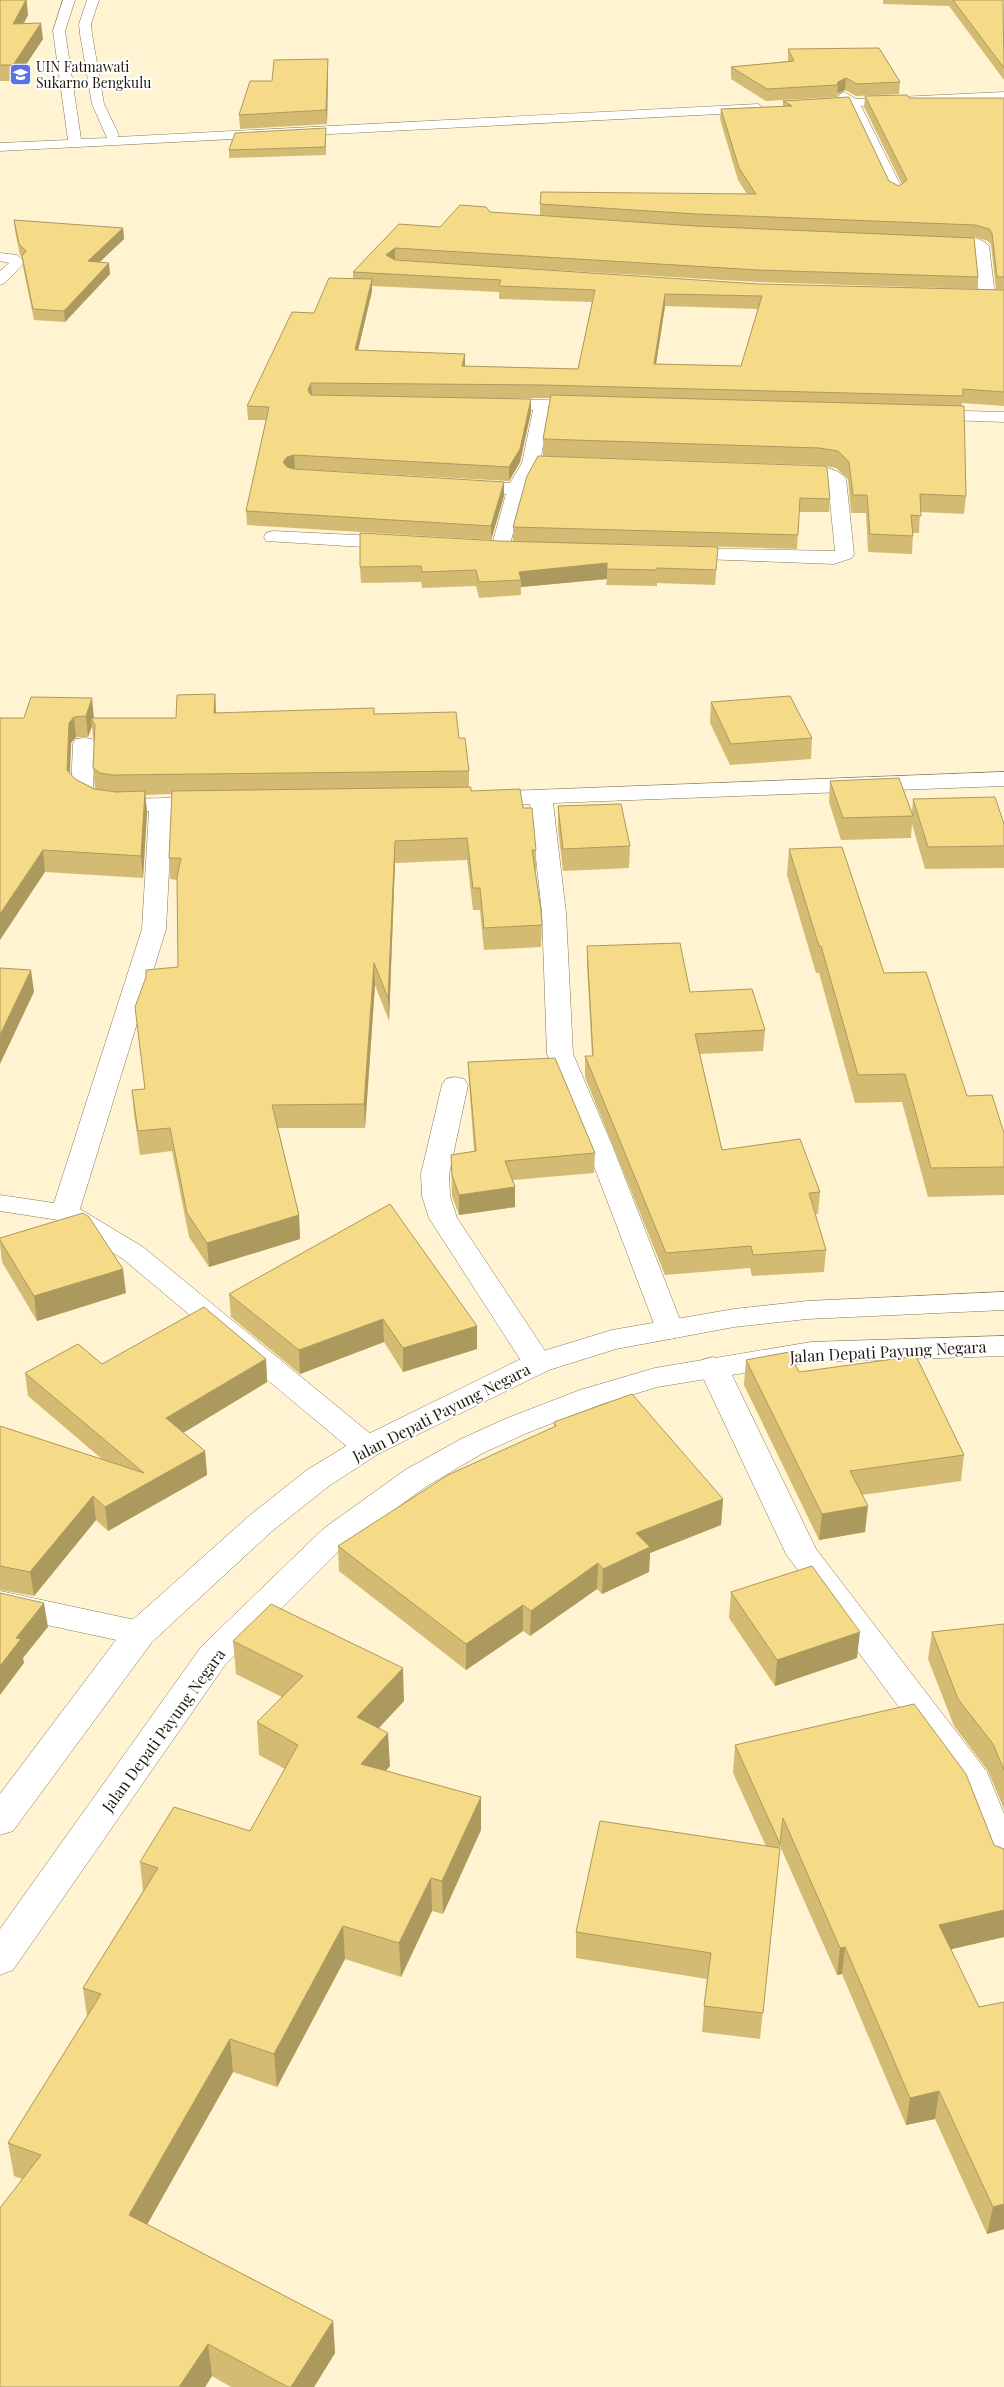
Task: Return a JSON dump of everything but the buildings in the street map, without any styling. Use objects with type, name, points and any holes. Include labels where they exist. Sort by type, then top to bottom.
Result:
[{"type":"main road","points":[[69,0],[59,31],[75,140]]},
{"type":"main road","points":[[93,0],[85,24],[98,104],[112,135]]},
{"type":"main road","points":[[798,102],[1004,90]]},
{"type":"main road","points":[[849,99],[1004,96]]},
{"type":"main road","points":[[70,99],[97,98]]},
{"type":"main road","points":[[849,99],[897,192]]},
{"type":"main road","points":[[0,141],[75,140],[769,104]]},
{"type":"main road","points":[[0,147],[112,135],[292,129]]},
{"type":"main road","points":[[919,240],[966,242],[982,246],[987,296]]},
{"type":"main road","points":[[0,257],[12,258],[18,262],[0,280]]},
{"type":"main road","points":[[968,295],[1004,296]]},
{"type":"main road","points":[[474,404],[601,406]]},
{"type":"main road","points":[[500,548],[516,489],[531,463],[542,404]]},
{"type":"main road","points":[[906,415],[1004,417]]},
{"type":"main road","points":[[531,463],[551,464]]},
{"type":"main road","points":[[669,553],[834,558],[845,554],[837,479],[830,474],[818,472],[778,471]]},
{"type":"main road","points":[[449,485],[516,489]]},
{"type":"main road","points":[[273,537],[411,544]]},
{"type":"main road","points":[[481,547],[520,549]]},
{"type":"main road","points":[[84,744],[81,782],[82,791],[86,796],[115,804],[229,802]]},
{"type":"main road","points":[[461,800],[541,799],[1004,779]]},
{"type":"main road","points":[[541,799],[554,913],[560,1054],[599,1145],[669,1330]]},
{"type":"main road","points":[[65,1213],[154,929],[161,803]]},
{"type":"main road","points":[[455,1085],[434,1174],[436,1196],[443,1218],[538,1363]]},
{"type":"main road","points":[[0,1203],[65,1213],[81,1220],[133,1253],[367,1446]]},
{"type":"main road","name":"Jalan Depati Payung Negara","points":[[0,1820],[140,1633],[260,1524],[318,1478],[367,1446],[449,1404],[538,1363],[612,1340],[734,1318],[807,1310],[1004,1301]]},
{"type":"main road","name":"Jalan Depati Payung Negara","points":[[0,1959],[213,1656],[334,1537],[416,1478],[490,1438],[591,1397],[655,1378],[811,1352],[1004,1346]]},
{"type":"main road","points":[[713,1367],[802,1554],[974,1782],[1004,1862]]},
{"type":"main road","points":[[0,1603],[140,1633]]},
{"type":"place","name":"UIN Fatmawati Sukarno Bengkulu","points":[[20,74]]}]
